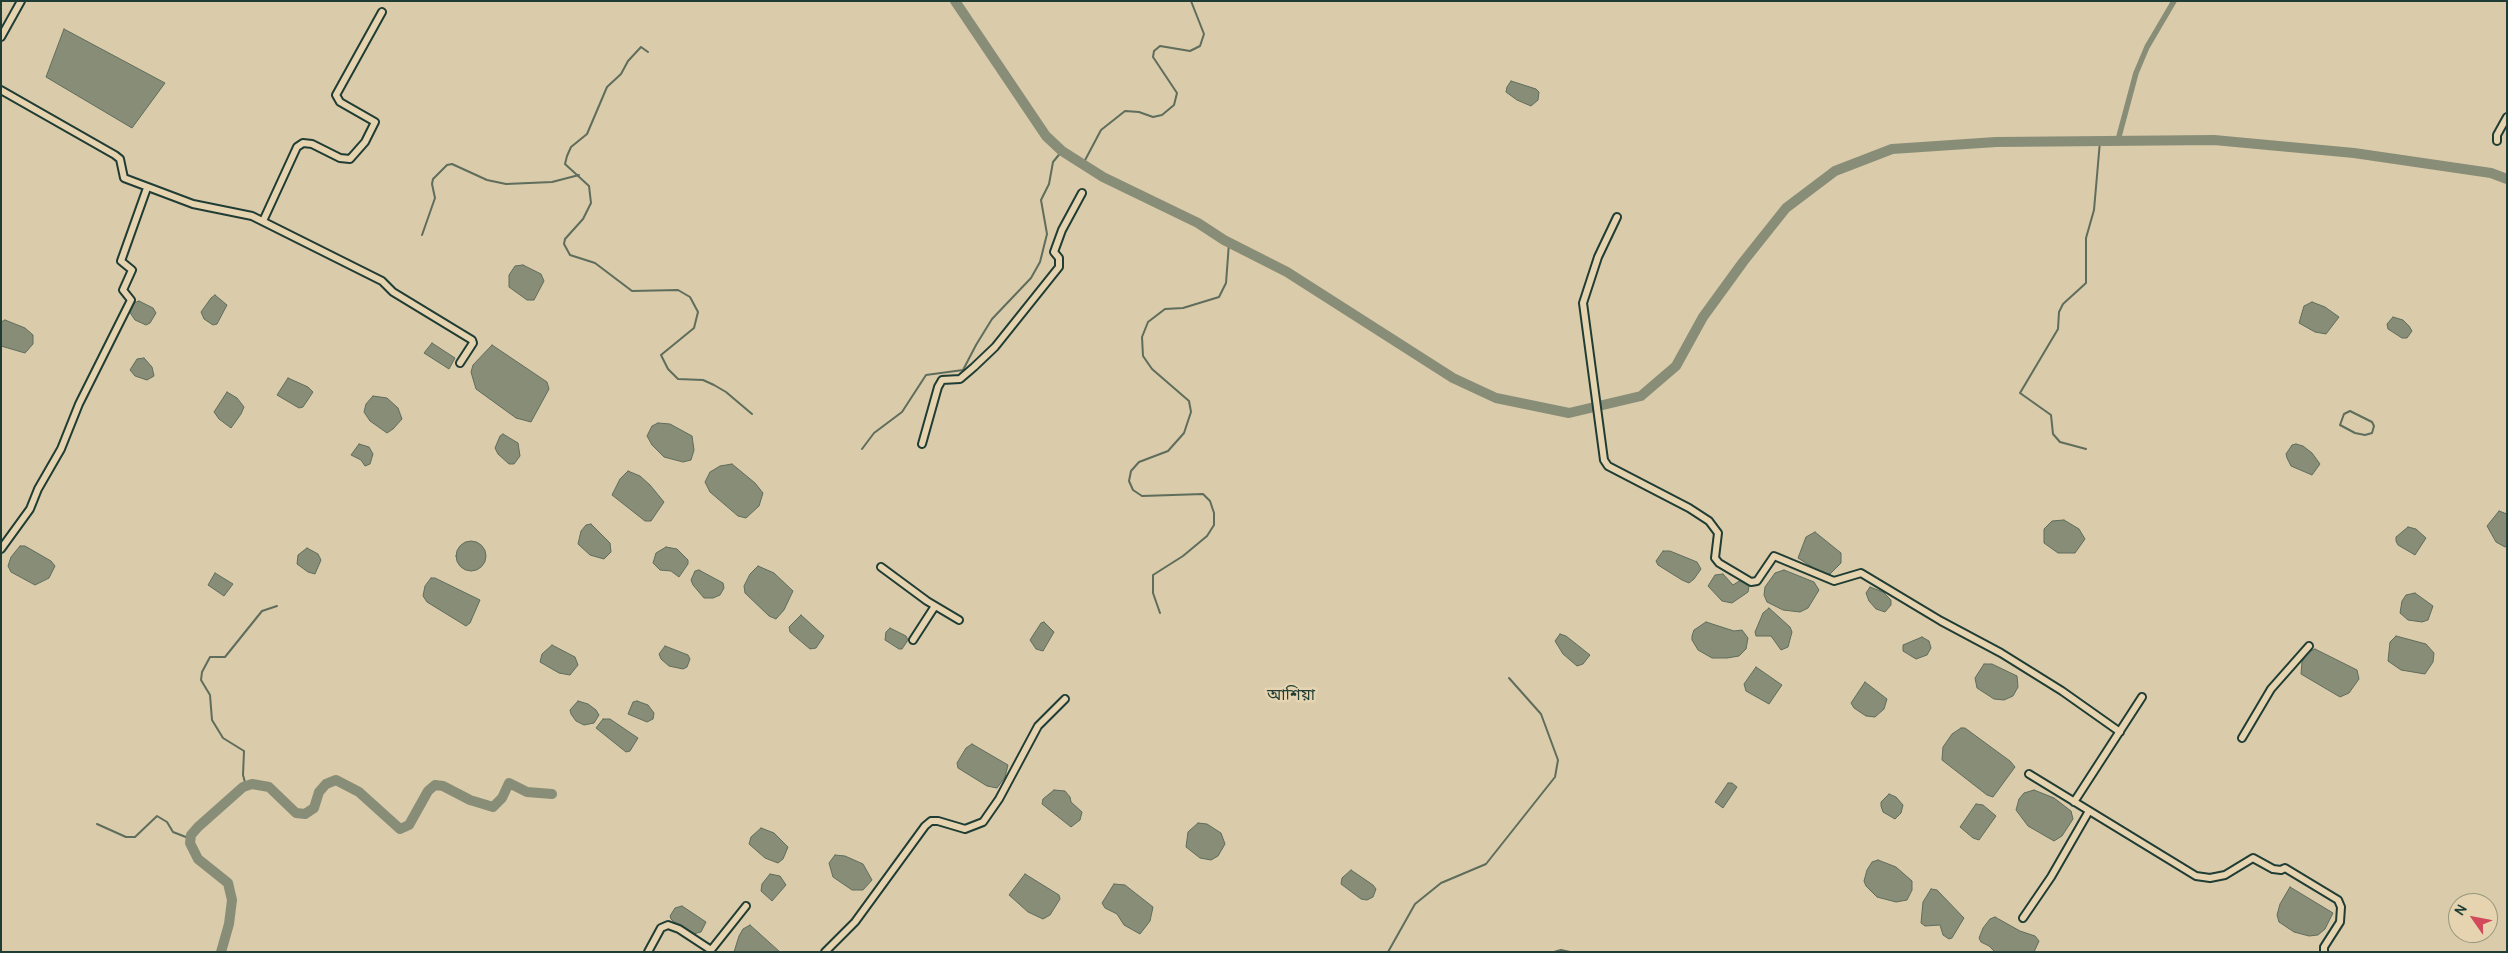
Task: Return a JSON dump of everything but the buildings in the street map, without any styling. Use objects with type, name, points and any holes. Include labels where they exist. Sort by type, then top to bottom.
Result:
[{"type":"street","points":[[1,37],[22,1]]},
{"type":"street","points":[[263,221],[297,147],[303,143],[312,144],[340,158],[350,159],[365,142],[375,122],[340,102],[336,96],[382,12]]},
{"type":"street","points":[[1,90],[115,155],[120,159],[124,178],[193,204],[252,216],[382,281],[393,292],[472,340],[473,343],[460,363]]},
{"type":"street","points":[[2496,141],[2497,135],[2507,117]]},
{"type":"street","points":[[1,549],[30,509],[38,489],[61,449],[79,404],[131,300],[123,290],[132,270],[121,261],[147,188]]},
{"type":"street","points":[[922,444],[938,387],[942,380],[960,378],[994,347],[1059,268],[1059,258],[1054,252],[1062,230],[1082,194]]},
{"type":"street","points":[[1618,217],[1598,257],[1583,303],[1604,460],[1608,466],[1689,508],[1709,521],[1718,533],[1715,558],[1719,564],[1751,582],[1757,581],[1774,556],[1782,557],[1817,575],[1834,581],[1861,573],[1941,621],[2002,652],[2120,732]]},
{"type":"street","points":[[881,567],[935,606],[959,620]]},
{"type":"street","points":[[913,640],[935,606]]},
{"type":"street","points":[[2242,738],[2270,689],[2309,646]]},
{"type":"street","points":[[2074,802],[2142,697]]},
{"type":"street","points":[[825,952],[855,922],[930,821],[938,821],[965,829],[982,822],[1000,799],[1038,726],[1065,699]]},
{"type":"street","points":[[2029,774],[2196,876],[2210,878],[2225,875],[2253,858],[2273,869],[2281,870],[2285,868],[2338,900],[2341,907],[2340,922],[2324,947],[2324,952]]},
{"type":"street","points":[[2023,918],[2089,812]]},
{"type":"street","points":[[648,952],[661,928],[668,925],[678,929],[712,951],[746,906]]},
{"type":"shaded area","points":[[64,29],[165,83],[132,128],[46,77]]},
{"type":"shaded area","points":[[1511,81],[1536,89],[1539,92],[1538,100],[1531,106],[1517,100],[1506,92]]},
{"type":"shaded area","points":[[523,265],[541,274],[544,281],[534,300],[527,300],[509,287],[509,275],[515,266]]},
{"type":"shaded area","points":[[215,295],[227,305],[217,324],[213,325],[204,319],[201,312]]},
{"type":"shaded area","points":[[139,301],[153,308],[156,313],[150,323],[146,325],[135,320],[129,311],[134,303]]},
{"type":"shaded area","points":[[2312,302],[2325,307],[2339,317],[2326,334],[2315,332],[2299,323],[2304,306]]},
{"type":"shaded area","points":[[2393,317],[2403,320],[2409,326],[2412,331],[2407,338],[2402,338],[2388,329],[2387,324]]},
{"type":"shaded area","points":[[5,320],[25,328],[33,335],[33,344],[25,353],[1,346],[1,322]]},
{"type":"shaded area","points":[[432,343],[455,358],[449,369],[424,353]]},
{"type":"shaded area","points":[[492,345],[547,382],[549,389],[531,422],[516,418],[476,389],[471,372],[473,365]]},
{"type":"shaded area","points":[[144,358],[152,367],[154,376],[147,380],[135,376],[130,370],[137,359]]},
{"type":"shaded area","points":[[288,378],[308,387],[313,392],[303,407],[299,408],[277,395]]},
{"type":"shaded area","points":[[227,392],[237,398],[244,407],[231,428],[219,419],[214,412]]},
{"type":"shaded area","points":[[373,396],[387,398],[398,408],[402,419],[387,433],[370,421],[364,412],[366,404]]},
{"type":"shaded area","points":[[658,423],[670,424],[692,436],[694,450],[691,460],[683,462],[664,457],[652,445],[647,436],[652,426]]},
{"type":"shaded area","points":[[503,434],[518,443],[520,456],[514,464],[509,464],[498,454],[495,448],[500,436]]},
{"type":"shaded area","points":[[359,444],[369,447],[373,454],[370,464],[365,466],[361,460],[351,455]]},
{"type":"shaded area","points":[[2292,445],[2303,446],[2312,453],[2320,464],[2312,475],[2291,466],[2286,454]]},
{"type":"shaded area","points":[[732,464],[755,483],[763,493],[759,506],[746,518],[738,516],[710,492],[705,482],[710,472],[720,466]]},
{"type":"shaded area","points":[[628,471],[640,476],[664,502],[651,521],[645,521],[612,495],[620,479]]},
{"type":"shaded area","points":[[2499,511],[2507,514],[2507,546],[2505,547],[2496,542],[2487,526]]},
{"type":"shaded area","points":[[2064,520],[2079,529],[2085,539],[2075,553],[2058,553],[2044,543],[2044,529],[2052,521]]},
{"type":"shaded area","points":[[591,524],[610,543],[611,552],[604,559],[590,555],[578,544],[581,531],[586,525]]},
{"type":"shaded area","points":[[2408,527],[2416,529],[2426,538],[2415,555],[2398,545],[2396,541],[2396,537]]},
{"type":"shaded area","points":[[1815,532],[1841,553],[1841,563],[1830,574],[1820,572],[1798,558],[1806,537]]},
{"type":"shaded area","points":[[471,541],[482,545],[486,556],[482,567],[471,571],[460,567],[456,556],[460,545]]},
{"type":"shaded area","points":[[20,546],[25,546],[51,561],[55,566],[49,578],[35,585],[11,572],[8,566],[11,557]]},
{"type":"shaded area","points":[[666,547],[677,549],[688,560],[688,564],[679,577],[671,571],[660,570],[653,563],[656,553]]},
{"type":"shaded area","points":[[307,548],[318,554],[321,560],[315,574],[308,572],[297,564],[298,555]]},
{"type":"shaded area","points":[[1663,551],[1670,551],[1697,562],[1701,569],[1689,583],[1682,580],[1658,565],[1656,561]]},
{"type":"shaded area","points":[[758,566],[774,573],[793,591],[784,610],[776,619],[769,616],[745,593],[744,586],[750,574]]},
{"type":"shaded area","points":[[699,570],[723,583],[724,588],[720,595],[713,598],[704,598],[693,585],[691,580],[695,571]]},
{"type":"shaded area","points":[[1784,570],[1814,582],[1819,590],[1808,608],[1800,612],[1783,610],[1767,602],[1764,595],[1765,587],[1775,573]]},
{"type":"shaded area","points":[[215,573],[233,584],[224,596],[208,585]]},
{"type":"shaded area","points":[[1723,574],[1733,585],[1741,580],[1749,586],[1748,592],[1732,603],[1722,601],[1708,586],[1715,575]]},
{"type":"shaded area","points":[[431,578],[435,578],[480,600],[470,623],[466,626],[427,602],[423,596],[425,586]]},
{"type":"shaded area","points":[[1870,587],[1883,592],[1891,600],[1891,605],[1885,612],[1876,609],[1869,601],[1866,593]]},
{"type":"shaded area","points":[[2415,593],[2433,606],[2428,620],[2422,622],[2408,620],[2400,613],[2402,601],[2406,595]]},
{"type":"shaded area","points":[[1769,608],[1790,627],[1792,632],[1788,647],[1781,650],[1771,636],[1756,636],[1755,632],[1763,613]]},
{"type":"shaded area","points":[[801,615],[824,636],[816,648],[810,649],[790,632],[789,627]]},
{"type":"shaded area","points":[[1044,622],[1054,632],[1043,651],[1036,649],[1030,640],[1041,623]]},
{"type":"shaded area","points":[[1706,622],[1734,631],[1742,630],[1748,638],[1746,649],[1739,656],[1727,658],[1712,658],[1698,650],[1692,640],[1692,636],[1694,630]]},
{"type":"shaded area","points":[[890,628],[906,636],[908,640],[902,649],[885,640],[886,632]]},
{"type":"shaded area","points":[[1560,634],[1566,636],[1590,655],[1583,664],[1577,666],[1563,654],[1555,641]]},
{"type":"shaded area","points":[[2396,636],[2426,644],[2434,653],[2433,662],[2425,674],[2401,670],[2388,661],[2390,642]]},
{"type":"shaded area","points":[[1922,637],[1929,641],[1931,648],[1927,655],[1916,659],[1903,651],[1903,645]]},
{"type":"shaded area","points":[[552,645],[575,657],[578,665],[570,675],[559,673],[540,662],[542,654]]},
{"type":"shaded area","points":[[665,646],[688,655],[690,659],[687,667],[683,669],[669,666],[661,659],[659,654]]},
{"type":"shaded area","points":[[2315,649],[2357,670],[2359,679],[2349,693],[2340,697],[2301,674],[2302,662],[2308,652]]},
{"type":"shaded area","points":[[1984,664],[1992,664],[2017,676],[2018,687],[2013,696],[2004,700],[1994,699],[1977,688],[1975,678]]},
{"type":"shaded area","points":[[1756,667],[1782,685],[1769,704],[1746,691],[1744,684]]},
{"type":"shaded area","points":[[1865,682],[1887,699],[1884,709],[1875,717],[1866,716],[1854,708],[1851,703]]},
{"type":"shaded area","points":[[578,701],[588,704],[596,710],[599,715],[594,723],[584,725],[576,721],[570,710]]},
{"type":"shaded area","points":[[637,701],[648,705],[654,713],[653,719],[647,722],[628,714],[633,702]]},
{"type":"shaded area","points":[[603,719],[610,719],[638,738],[630,751],[626,752],[596,728]]},
{"type":"shaded area","points":[[1961,728],[1965,728],[2010,761],[2015,767],[1993,797],[1987,795],[1942,760],[1943,747],[1952,734]]},
{"type":"shaded area","points":[[972,744],[1008,765],[1005,777],[997,788],[987,786],[958,768],[957,763],[966,748]]},
{"type":"shaded area","points":[[1728,783],[1732,783],[1737,787],[1723,808],[1715,802]]},
{"type":"shaded area","points":[[1054,790],[1065,791],[1070,797],[1071,802],[1082,812],[1080,820],[1071,827],[1042,804],[1043,799]]},
{"type":"shaded area","points":[[2034,790],[2054,798],[2071,811],[2073,819],[2062,836],[2054,841],[2028,826],[2016,810],[2019,799],[2024,793]]},
{"type":"shaded area","points":[[1889,794],[1896,797],[1903,805],[1901,813],[1895,819],[1883,812],[1881,806],[1881,802]]},
{"type":"shaded area","points":[[1976,804],[1983,805],[1996,816],[1979,840],[1973,838],[1960,827]]},
{"type":"shaded area","points":[[1198,823],[1207,824],[1221,833],[1225,844],[1218,856],[1211,860],[1200,858],[1186,847],[1188,832]]},
{"type":"shaded area","points":[[761,828],[774,833],[788,847],[783,859],[778,863],[765,858],[749,844],[751,837]]},
{"type":"shaded area","points":[[835,855],[845,856],[863,864],[872,880],[863,890],[852,890],[833,877],[829,863]]},
{"type":"shaded area","points":[[1878,860],[1896,867],[1912,881],[1912,890],[1907,900],[1896,902],[1877,897],[1866,886],[1864,881],[1867,870],[1872,862]]},
{"type":"shaded area","points":[[1351,870],[1373,885],[1376,889],[1373,897],[1367,900],[1361,899],[1341,884],[1342,878]]},
{"type":"shaded area","points":[[770,874],[780,876],[786,885],[772,901],[761,891],[762,884]]},
{"type":"shaded area","points":[[1025,874],[1059,895],[1060,899],[1050,915],[1043,919],[1028,912],[1009,895]]},
{"type":"shaded area","points":[[1114,884],[1125,885],[1153,907],[1150,921],[1140,934],[1124,925],[1117,914],[1105,908],[1102,903]]},
{"type":"shaded area","points":[[2290,887],[2333,913],[2325,929],[2318,935],[2309,936],[2294,932],[2279,922],[2277,915],[2280,904]]},
{"type":"shaded area","points":[[1931,889],[1937,890],[1964,918],[1952,938],[1949,939],[1943,935],[1940,925],[1925,926],[1921,923],[1923,902]]},
{"type":"shaded area","points":[[682,906],[706,922],[701,932],[693,934],[683,930],[671,919],[670,916],[675,908]]},
{"type":"shaded area","points":[[1995,917],[2020,931],[2035,936],[2039,941],[2034,952],[1995,952],[1981,942],[1979,938],[1983,928],[1990,919]]},
{"type":"shaded area","points":[[750,925],[780,952],[734,952],[743,929]]},
{"type":"waterway","points":[[955,1],[1046,136],[1062,151],[1103,177],[1198,223],[1224,240],[1287,272],[1453,378],[1496,398],[1569,413],[1641,396],[1676,366],[1703,317],[1786,208],[1835,171],[1892,149],[1996,142],[2214,140],[2354,153],[2491,173],[2507,179]]},
{"type":"waterway","points":[[1083,164],[1101,130],[1125,111],[1139,112],[1153,117],[1162,115],[1174,105],[1177,93],[1153,57],[1154,51],[1160,46],[1190,51],[1200,46],[1204,34],[1191,1]]},
{"type":"waterway","points":[[2118,140],[2136,73],[2147,47],[2174,1]]},
{"type":"waterway","points":[[648,52],[641,47],[628,61],[621,74],[607,87],[587,134],[571,147],[567,156],[565,164],[589,186],[591,203],[583,219],[565,239],[564,244],[570,255],[595,263],[632,291],[678,290],[690,297],[698,312],[694,328],[661,355],[668,369],[678,379],[703,380],[714,385],[726,392],[752,414]]},
{"type":"waterway","points":[[2086,449],[2060,442],[2053,434],[2051,415],[2020,393],[2058,329],[2059,312],[2063,304],[2086,283],[2086,238],[2094,210],[2100,141]]},
{"type":"waterway","points":[[862,449],[874,433],[902,412],[926,375],[963,370],[992,319],[1031,278],[1040,262],[1047,234],[1041,200],[1049,184],[1053,162],[1062,151]]},
{"type":"waterway","points":[[422,235],[435,198],[432,184],[433,179],[447,165],[452,164],[487,180],[506,184],[552,182],[579,175]]},
{"type":"waterway","points":[[1160,613],[1153,593],[1153,575],[1183,556],[1207,536],[1214,525],[1214,513],[1210,501],[1203,494],[1142,496],[1133,490],[1129,481],[1131,471],[1139,462],[1168,451],[1184,433],[1191,412],[1189,401],[1152,369],[1143,356],[1142,337],[1148,322],[1165,309],[1183,308],[1219,297],[1226,283],[1229,243]]},
{"type":"waterway","points":[[2350,411],[2372,422],[2374,426],[2372,433],[2365,435],[2355,433],[2340,425],[2344,414],[2350,411]]},
{"type":"waterway","points":[[246,786],[243,775],[244,751],[223,738],[212,720],[210,695],[201,680],[202,672],[210,657],[225,657],[262,611],[277,606]]},
{"type":"waterway","points":[[1388,952],[1415,904],[1441,883],[1486,864],[1555,777],[1558,760],[1541,714],[1509,678]]},
{"type":"waterway","points":[[221,952],[229,924],[232,900],[228,883],[198,859],[190,843],[191,835],[243,787],[252,784],[269,787],[296,813],[305,814],[314,808],[319,792],[326,784],[336,780],[359,792],[400,829],[409,825],[428,791],[435,785],[443,786],[470,800],[493,807],[502,798],[509,783],[527,792],[552,794]]},
{"type":"waterway","points":[[97,824],[126,837],[135,837],[157,816],[167,822],[173,832],[191,839]]},
{"type":"waterway","points":[[1554,952],[1561,950],[1570,952]]},
{"type":"district","name":"আশিয়া","points":[[1291,696]]}]
